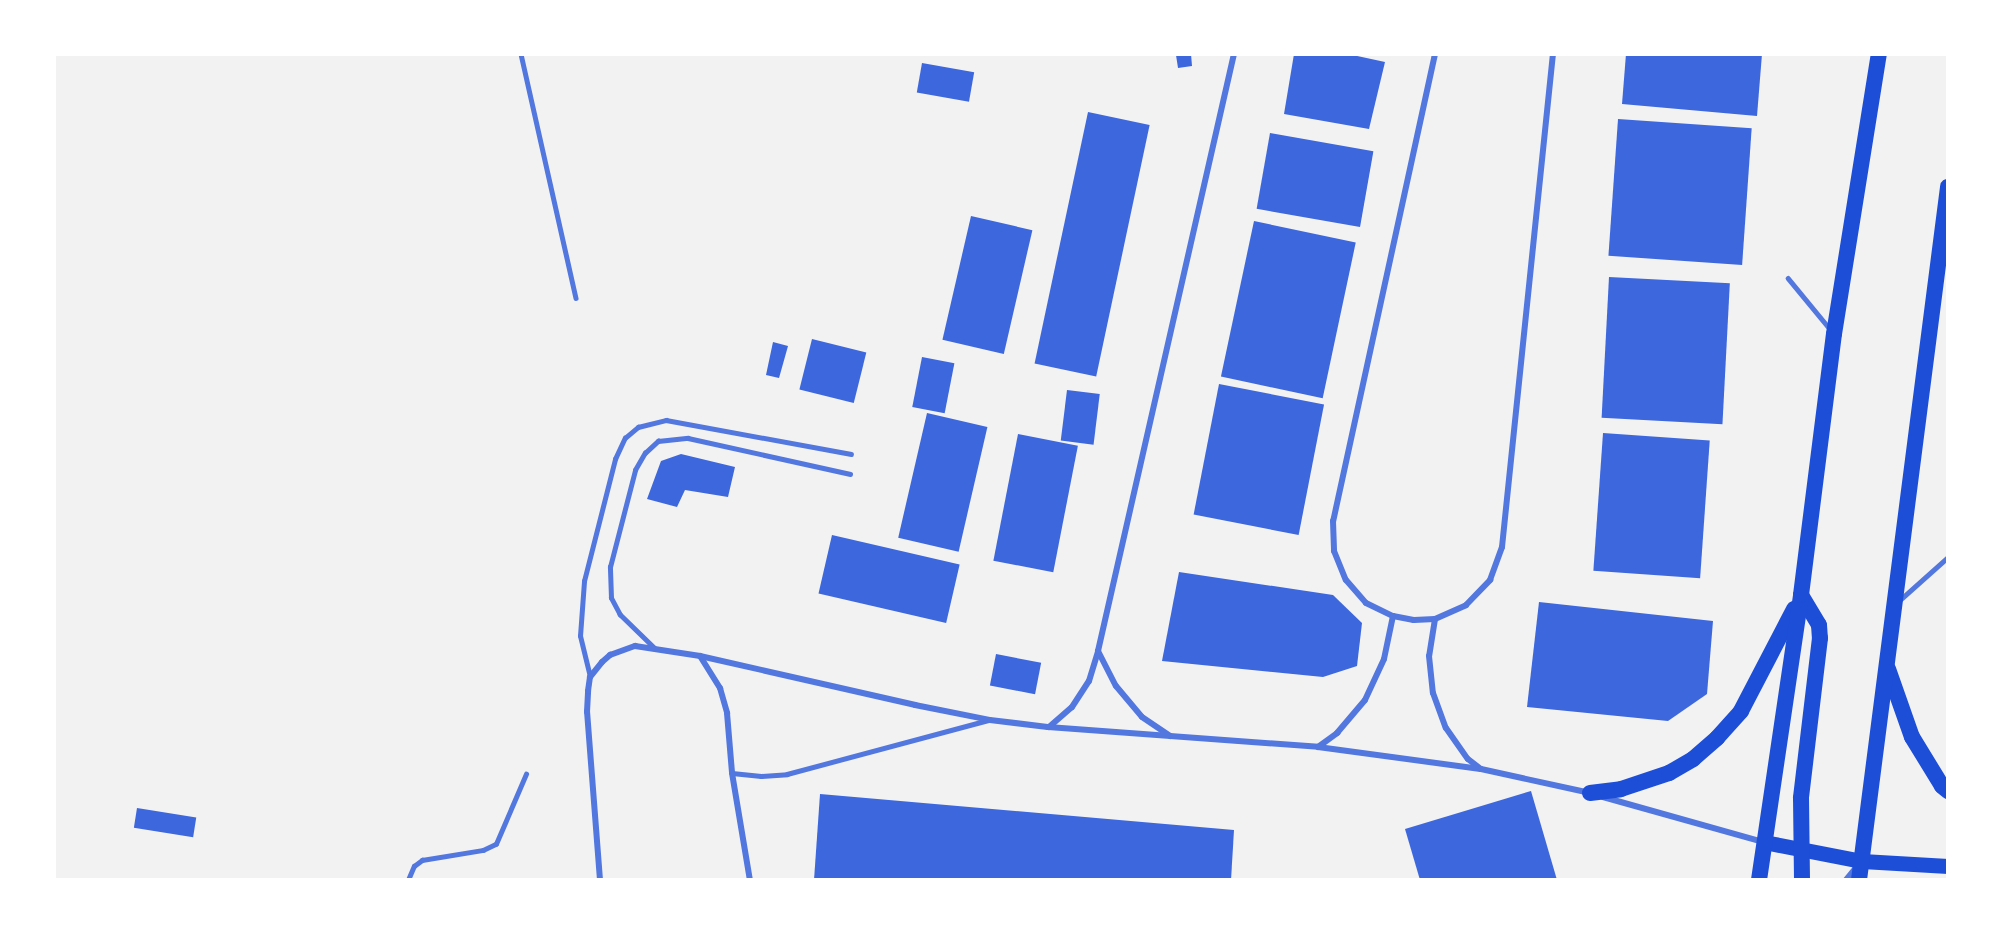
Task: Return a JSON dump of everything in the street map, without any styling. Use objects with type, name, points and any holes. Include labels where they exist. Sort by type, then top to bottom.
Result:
[{"type":"highway","points":[[1759,880],[1801,595],[1834,334],[1879,54]]},
{"type":"highway","points":[[1859,880],[1948,187]]},
{"type":"highway","points":[[1590,793],[1621,789],[1669,773],[1693,759],[1717,738],[1740,711],[1801,595]]},
{"type":"highway","points":[[1801,595],[1819,626],[1820,638],[1801,798],[1802,880]]},
{"type":"highway","points":[[1887,665],[1912,737],[1942,786],[1948,791]]},
{"type":"highway","points":[[1764,842],[1769,880]]},
{"type":"main road","points":[[1764,842],[1862,861],[1948,866]]},
{"type":"street","points":[[1048,727],[1072,707],[1089,681],[1098,651],[1234,54]]},
{"type":"street","points":[[1435,54],[1333,521],[1334,552],[1346,580],[1366,603],[1393,616],[1414,620],[1435,619],[1466,605],[1490,580],[1502,547],[1553,54]]},
{"type":"street","points":[[1318,747],[1337,734],[1365,700],[1384,659],[1393,616]]},
{"type":"street","points":[[1435,619],[1430,656],[1433,693],[1446,728],[1468,759],[1481,769]]},
{"type":"street","points":[[600,880],[587,712],[590,677],[602,662],[621,650],[635,646],[700,656],[990,720],[1048,727],[1318,747],[1481,769],[1590,793],[1764,842]]},
{"type":"street","points":[[1098,651],[1116,686],[1142,717],[1170,736]]},
{"type":"street","points":[[700,656],[720,688],[730,729],[732,773],[750,880]]},
{"type":"street","points":[[1846,880],[1862,861]]},
{"type":"lane","points":[[521,54],[576,298]]},
{"type":"lane","points":[[1788,278],[1834,334]]},
{"type":"lane","points":[[590,677],[580,636],[584,581],[615,459],[625,438],[638,427],[666,420],[851,454]]},
{"type":"lane","points":[[655,648],[620,615],[611,598],[610,567],[635,470],[645,453],[658,441],[688,438],[850,474]]},
{"type":"lane","points":[[1894,605],[1948,557]]},
{"type":"lane","points":[[732,773],[761,776],[787,774],[990,720]]},
{"type":"lane","points":[[408,880],[414,866],[422,860],[483,850],[496,843],[526,774]]},
{"type":"building","points":[[1191,54],[1192,66],[1178,68],[1176,55]]},
{"type":"building","points":[[1294,54],[1348,54],[1385,62],[1369,129],[1284,114]]},
{"type":"building","points":[[1626,54],[1762,54],[1757,116],[1622,104]]},
{"type":"building","points":[[922,63],[974,72],[969,102],[917,93]]},
{"type":"building","points":[[1088,112],[1150,125],[1096,376],[1035,363]]},
{"type":"building","points":[[1618,119],[1752,128],[1742,265],[1608,256]]},
{"type":"building","points":[[1270,133],[1373,151],[1360,227],[1257,209]]},
{"type":"building","points":[[971,216],[1032,230],[1004,354],[942,340]]},
{"type":"building","points":[[1254,221],[1356,243],[1323,398],[1221,377]]},
{"type":"building","points":[[1609,277],[1730,283],[1722,424],[1602,418]]},
{"type":"building","points":[[812,339],[866,353],[854,403],[799,389]]},
{"type":"building","points":[[773,342],[788,346],[779,378],[766,375]]},
{"type":"building","points":[[922,357],[954,363],[945,413],[912,407]]},
{"type":"building","points":[[1219,384],[1324,404],[1299,535],[1194,515]]},
{"type":"building","points":[[1067,390],[1100,394],[1094,445],[1061,441]]},
{"type":"building","points":[[927,413],[987,427],[959,552],[898,538]]},
{"type":"building","points":[[1603,433],[1710,440],[1700,578],[1593,571]]},
{"type":"building","points":[[1018,434],[1078,446],[1053,572],[993,561]]},
{"type":"building","points":[[681,454],[735,467],[728,497],[685,490],[677,507],[647,499],[661,461]]},
{"type":"building","points":[[832,535],[960,564],[946,623],[819,593]]},
{"type":"building","points":[[1179,572],[1333,595],[1362,623],[1357,666],[1323,677],[1162,661]]},
{"type":"building","points":[[1539,602],[1713,621],[1707,694],[1668,721],[1527,707]]},
{"type":"building","points":[[996,654],[1041,663],[1035,694],[990,685]]},
{"type":"building","points":[[1531,791],[1557,880],[1420,880],[1405,829]]},
{"type":"building","points":[[820,794],[1234,830],[1231,880],[814,880]]},
{"type":"building","points":[[137,808],[196,817],[193,837],[134,828]]}]
